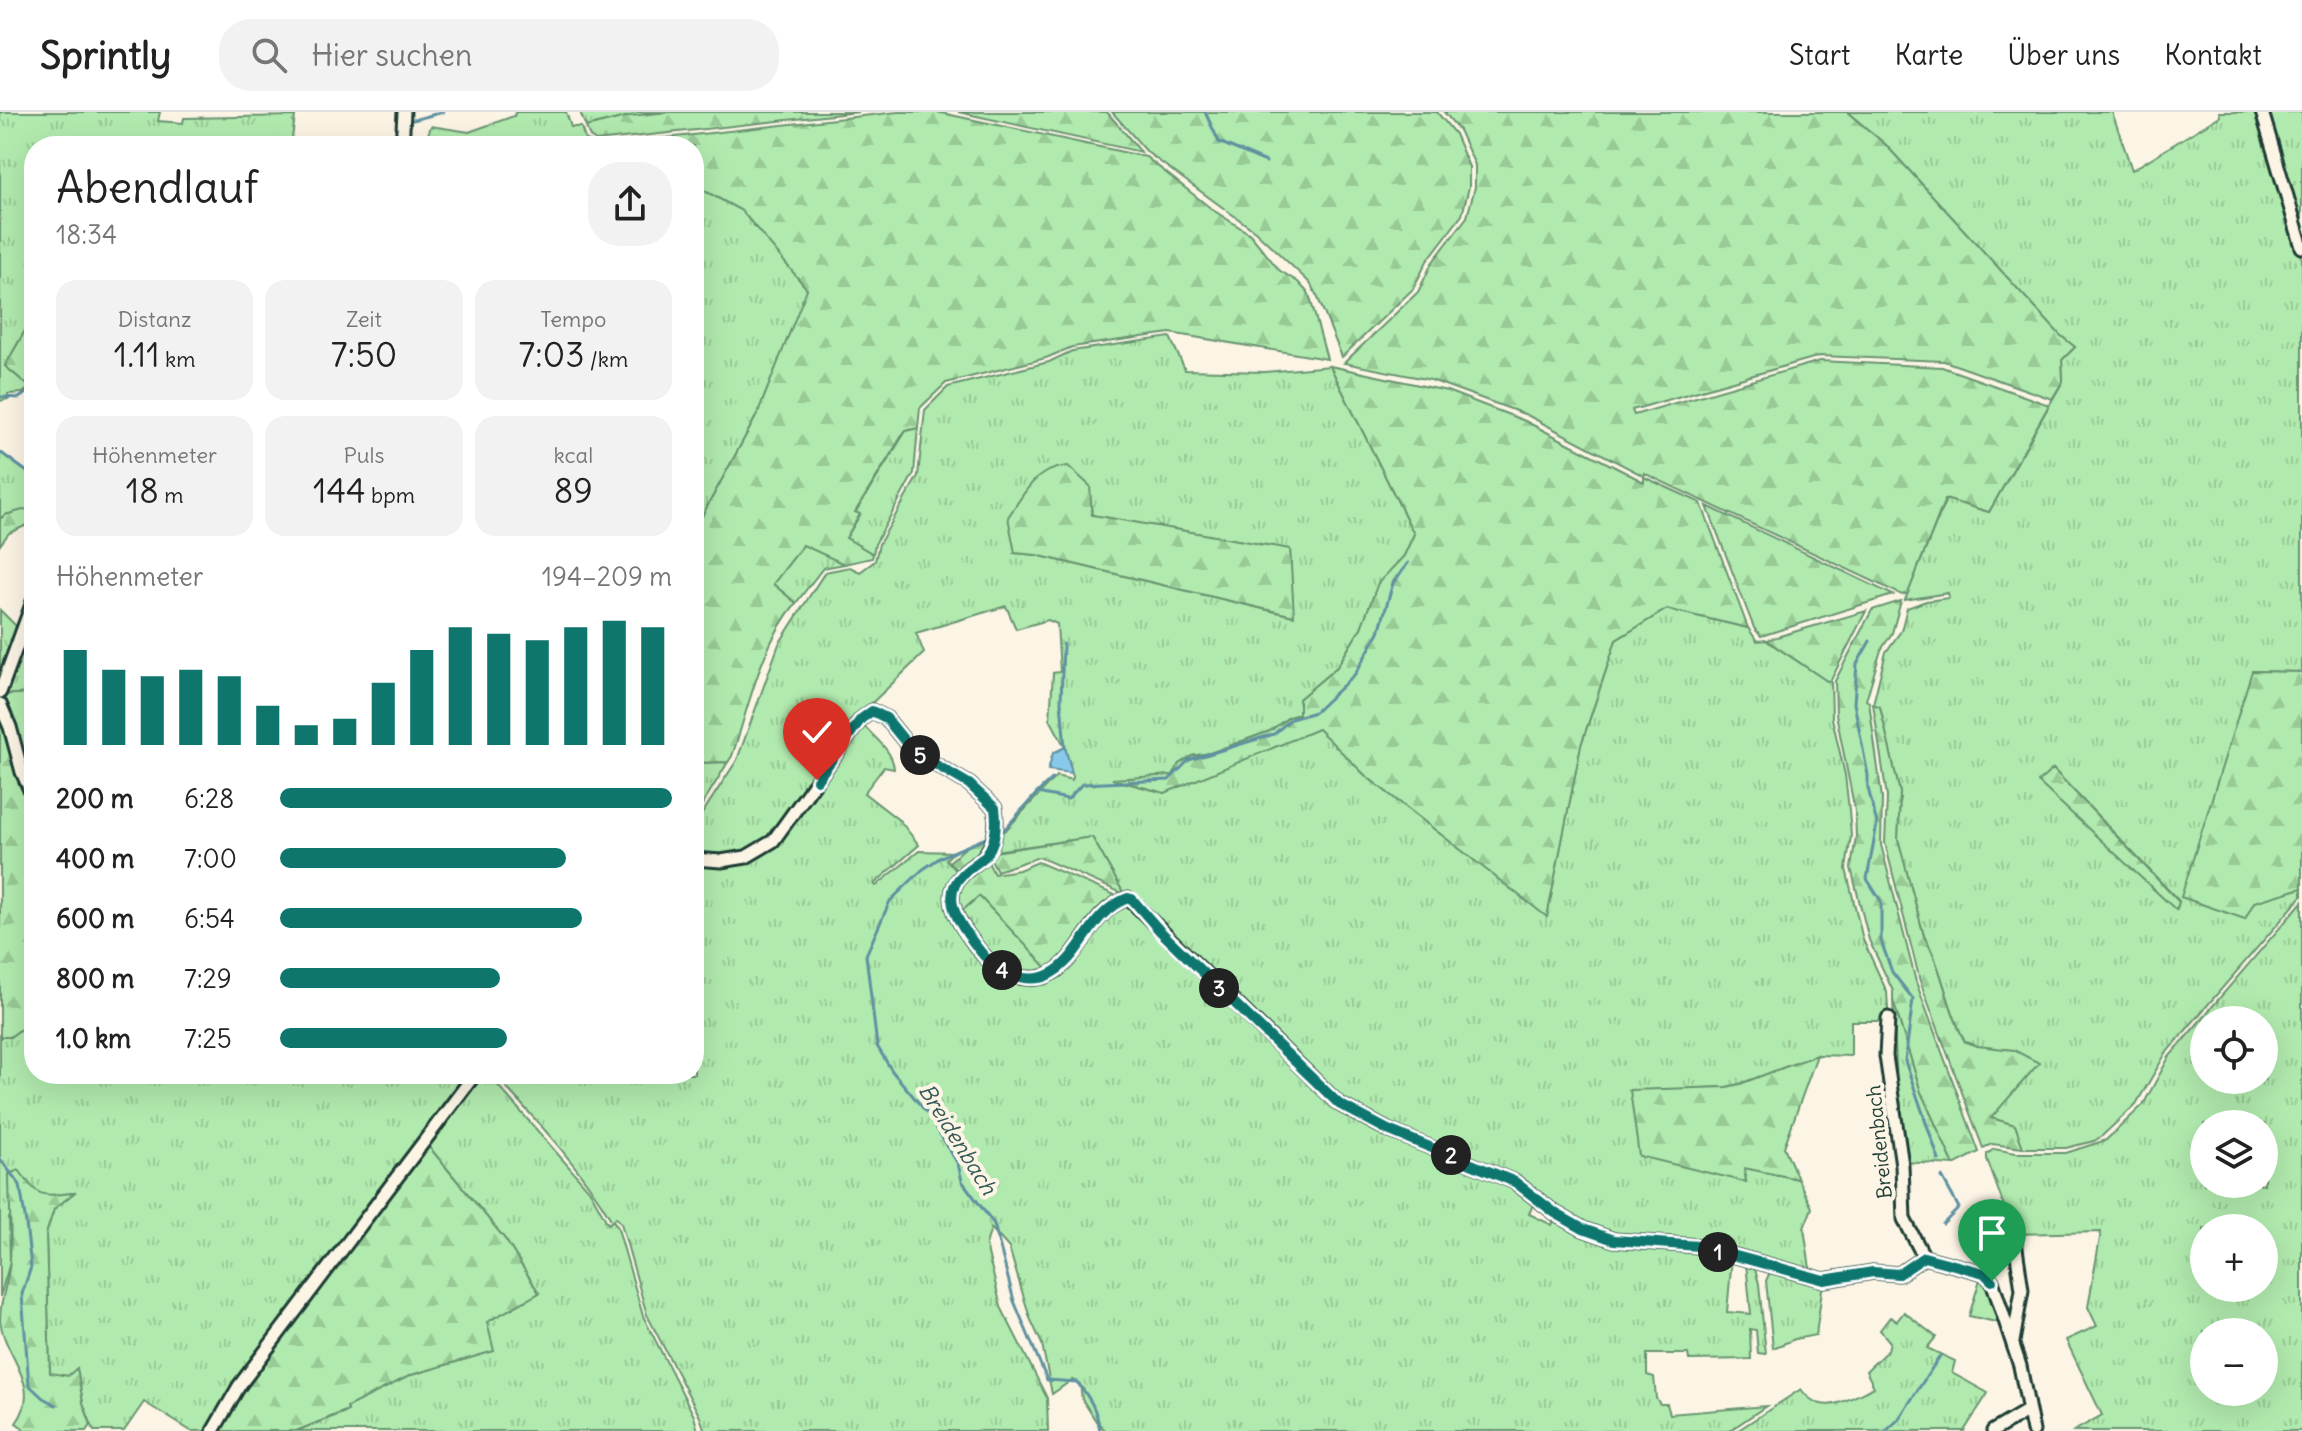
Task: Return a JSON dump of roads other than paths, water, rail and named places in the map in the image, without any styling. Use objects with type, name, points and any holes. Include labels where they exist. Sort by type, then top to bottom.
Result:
[{"type":"street","points":[[403,136],[404,112]]},
{"type":"street","points":[[2262,112],[2302,247]]},
{"type":"street","points":[[0,692],[24,626]]},
{"type":"street","points":[[0,704],[24,776]]},
{"type":"street","points":[[704,860],[746,857],[773,841],[861,719],[872,711],[886,718],[916,752],[969,784],[995,808],[993,839],[986,854],[960,876],[952,890],[951,902],[957,919],[983,955],[1003,971],[1036,979],[1050,974],[1064,962],[1103,912],[1128,898],[1339,1104],[1388,1130],[1515,1182],[1555,1213],[1583,1229],[1614,1240],[1699,1246],[1824,1280],[1873,1272],[1899,1274],[1924,1257],[1984,1273],[1992,1281],[2013,1342],[2033,1431]]},
{"type":"street","name":"Breidenbach","points":[[1888,1018],[1886,1056],[1902,1165],[1904,1219],[1924,1257]]},
{"type":"street","points":[[213,1431],[239,1386],[467,1084]]},
{"type":"street","points":[[2013,1342],[2022,1290],[2015,1241]]},
{"type":"street","points":[[1993,1431],[2027,1411]]},
{"type":"water","points":[[1065,747],[1072,773],[1048,770],[1053,753]]},
{"type":"waterway","points":[[413,120],[443,112]]},
{"type":"waterway","points":[[1205,112],[1219,142],[1266,162]]},
{"type":"waterway","points":[[2,397],[19,398],[24,395]]},
{"type":"waterway","points":[[0,452],[24,470]]},
{"type":"waterway","name":"Breidenbach","points":[[1004,830],[1037,793],[1068,799],[1082,784],[1169,780],[1189,760],[1274,734],[1291,719],[1315,712],[1355,674],[1379,632],[1393,583],[1408,563]]},
{"type":"waterway","points":[[1870,641],[1857,664],[1854,703],[1877,824],[1867,879],[1881,901],[1881,941],[1892,972],[1913,999],[1905,1061],[1939,1160]]},
{"type":"waterway","points":[[1063,644],[1061,702],[1065,748]]},
{"type":"waterway","points":[[1037,793],[1052,779]]},
{"type":"waterway","name":"Breidenbach","points":[[986,838],[941,857],[922,870],[890,901],[866,955],[877,1046],[892,1071],[928,1114],[958,1164],[962,1181],[994,1224],[1014,1301],[1047,1380],[1077,1382],[1092,1405],[1100,1431]]},
{"type":"waterway","points":[[0,1159],[20,1185],[26,1224],[31,1267],[22,1294],[29,1385],[56,1405]]},
{"type":"waterway","points":[[1942,1177],[1959,1208],[1943,1224]]},
{"type":"waterway","points":[[1886,1431],[1898,1420],[1940,1356]]}]
